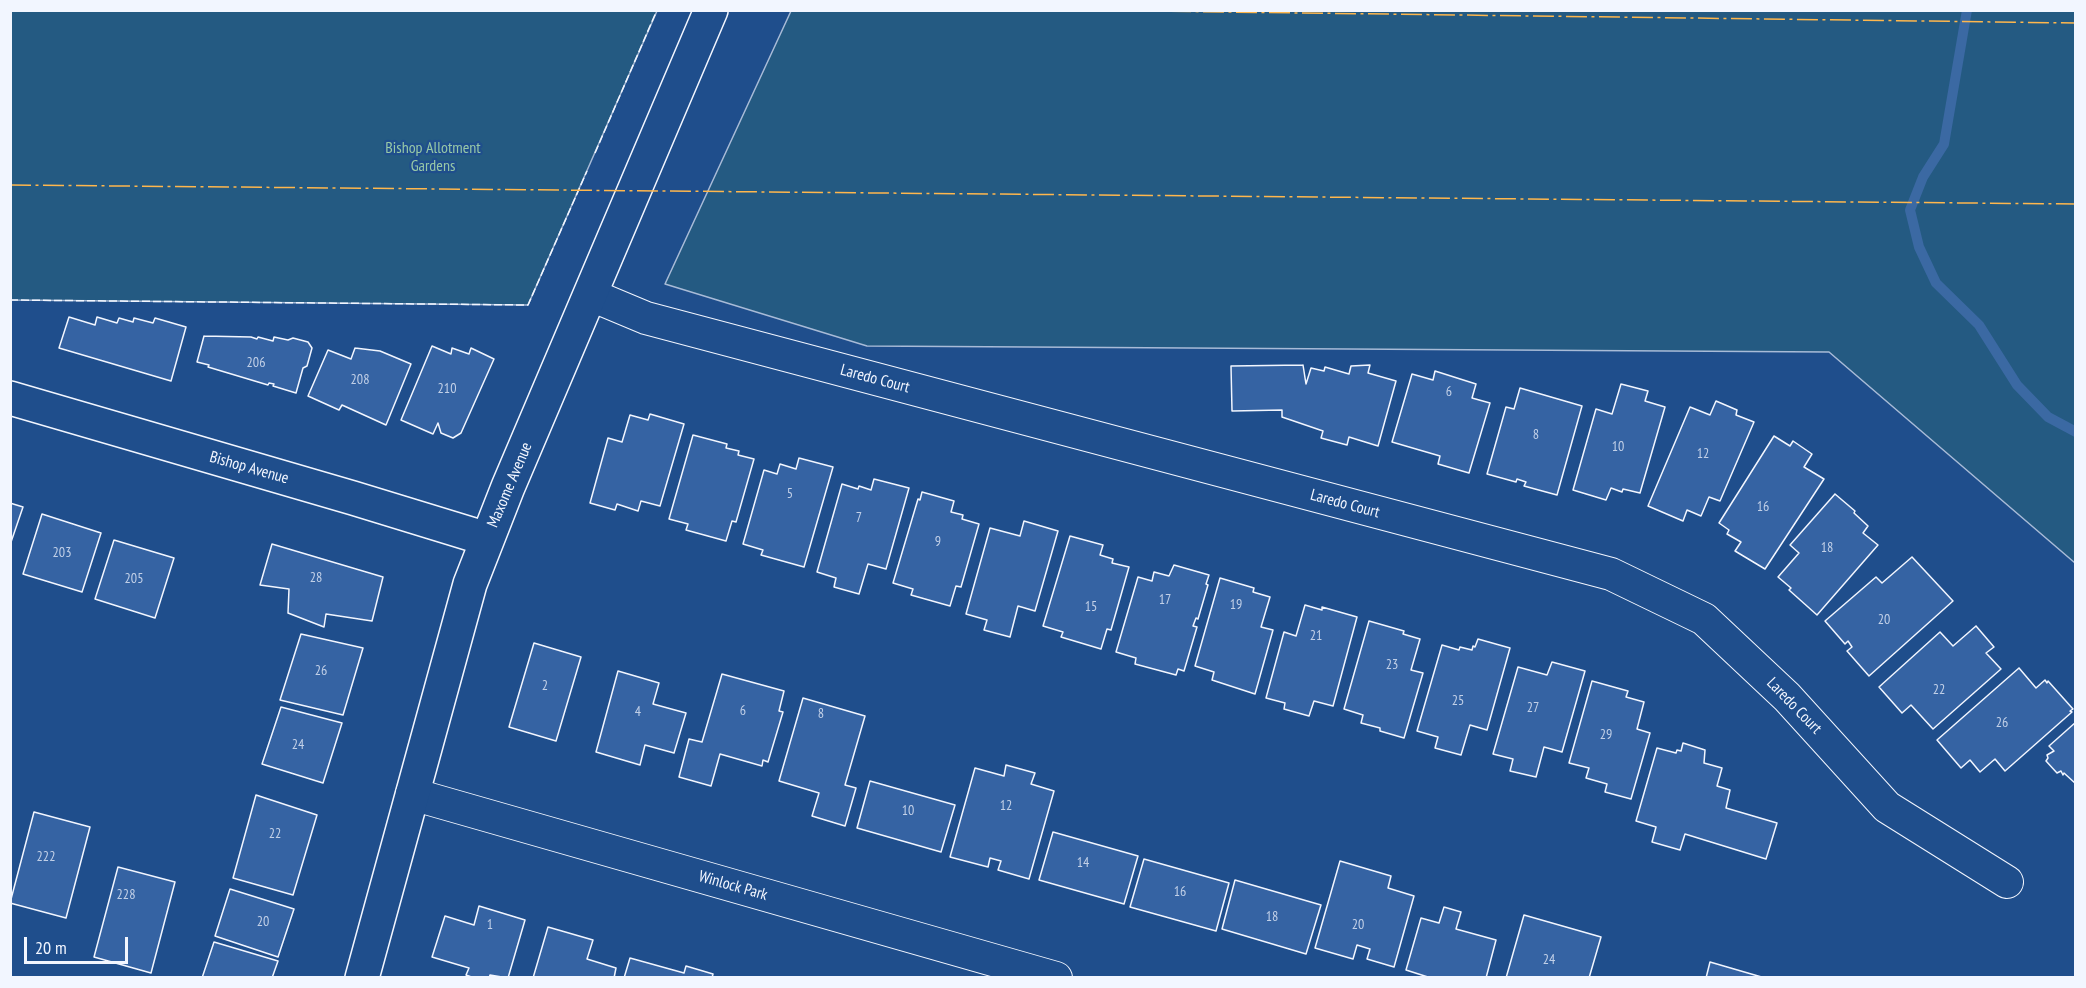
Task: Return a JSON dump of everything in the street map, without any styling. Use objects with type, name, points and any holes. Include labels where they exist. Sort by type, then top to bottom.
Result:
[{"type":"street","name":"Maxome Avenue","points":[[362,978],[470,584],[711,10]]},
{"type":"street","name":"Laredo Court","points":[[591,295],[646,318],[1611,574],[1704,619],[1787,697],[1887,807],[2007,882]]},
{"type":"street","name":"Bishop Avenue","points":[[10,398],[487,539]]},
{"type":"street","name":"Winlock Park","points":[[412,794],[1056,978]]},
{"type":"green space","name":"Bishop Allotment Gardens","points":[[11,10],[657,11],[528,305],[11,300]]},
{"type":"green space","points":[[791,11],[2075,11],[2075,563],[1829,352],[867,346],[665,284]]},
{"type":"building","points":[[69,317],[95,325],[97,317],[117,323],[119,318],[133,322],[134,318],[153,323],[155,318],[186,327],[171,381],[59,348]]},
{"type":"building","points":[[204,336],[257,339],[258,337],[273,341],[274,337],[288,340],[293,338],[308,342],[312,348],[296,393],[273,386],[274,384],[269,383],[268,385],[197,362]]},
{"type":"building","points":[[432,346],[451,354],[452,348],[469,354],[471,348],[494,359],[461,433],[453,438],[441,433],[438,423],[433,434],[401,420]]},
{"type":"building","points":[[355,348],[380,351],[411,364],[386,425],[342,405],[339,410],[308,396],[328,350],[351,359]]},
{"type":"building","points":[[1303,365],[1306,384],[1311,368],[1324,371],[1325,367],[1349,374],[1351,366],[1370,365],[1368,373],[1396,381],[1378,446],[1349,437],[1347,445],[1321,438],[1323,431],[1282,417],[1282,410],[1232,411],[1231,366]]},
{"type":"building","points":[[1435,371],[1476,384],[1472,398],[1490,403],[1469,473],[1438,464],[1440,456],[1392,442],[1412,374],[1433,380]]},
{"type":"building","points":[[1621,384],[1648,391],[1645,401],[1665,407],[1640,493],[1623,489],[1622,492],[1611,488],[1606,500],[1573,490],[1596,409],[1612,414]]},
{"type":"building","points":[[1520,388],[1582,406],[1557,495],[1524,486],[1526,482],[1517,479],[1516,482],[1487,474],[1506,407],[1514,409]]},
{"type":"building","points":[[1716,401],[1737,410],[1736,415],[1754,422],[1720,501],[1709,497],[1701,516],[1687,510],[1683,521],[1648,506],[1690,407],[1710,415]]},
{"type":"building","points":[[650,414],[684,424],[660,506],[641,501],[638,511],[617,504],[615,510],[590,503],[608,438],[622,442],[630,415],[648,420]]},
{"type":"building","points":[[693,435],[727,444],[726,448],[739,451],[738,455],[754,459],[736,522],[732,521],[726,541],[686,530],[688,524],[669,519]]},
{"type":"building","points":[[1774,436],[1790,446],[1793,441],[1812,454],[1804,467],[1824,479],[1765,569],[1735,551],[1741,542],[1727,534],[1729,530],[1719,523]]},
{"type":"building","points":[[799,458],[833,467],[804,567],[761,555],[763,550],[743,544],[764,470],[777,474],[780,464],[796,469]]},
{"type":"building","points":[[874,479],[909,488],[886,569],[868,564],[859,594],[834,587],[836,578],[817,572],[842,484],[871,490]]},
{"type":"building","points":[[922,492],[954,501],[951,512],[963,515],[962,519],[979,524],[961,587],[956,586],[950,606],[911,595],[913,589],[893,583]]},
{"type":"building","points":[[1835,494],[1868,526],[1863,533],[1878,545],[1817,615],[1778,577],[1799,553],[1790,545]]},
{"type":"building","points":[[10,503],[23,507],[10,545]]},
{"type":"building","points":[[42,514],[101,533],[82,592],[23,574]]},
{"type":"building","points":[[1024,521],[1058,531],[1035,611],[1018,606],[1010,637],[984,630],[987,620],[966,614],[990,528],[1020,536]]},
{"type":"building","points":[[1070,536],[1103,545],[1100,555],[1113,559],[1112,563],[1129,567],[1111,630],[1107,629],[1101,649],[1061,637],[1063,632],[1043,626]]},
{"type":"building","points":[[114,540],[174,558],[155,618],[95,599]]},
{"type":"building","points":[[272,544],[383,577],[372,621],[326,614],[324,627],[288,613],[289,589],[260,585]]},
{"type":"building","points":[[1912,557],[1953,601],[1869,676],[1847,651],[1852,647],[1848,641],[1845,644],[1825,621],[1876,577],[1882,583]]},
{"type":"building","points":[[1174,565],[1209,575],[1198,619],[1196,618],[1193,626],[1197,627],[1184,671],[1178,669],[1176,675],[1135,664],[1136,658],[1116,652],[1138,577],[1152,581],[1154,572],[1169,576]]},
{"type":"building","points":[[1220,578],[1254,588],[1253,592],[1270,597],[1261,627],[1273,630],[1255,694],[1212,680],[1214,672],[1195,666]]},
{"type":"building","points":[[1305,605],[1322,610],[1322,607],[1357,617],[1333,706],[1314,701],[1309,716],[1284,709],[1285,703],[1266,698],[1284,632],[1296,636]]},
{"type":"building","points":[[1369,621],[1404,631],[1403,634],[1420,639],[1411,670],[1423,673],[1404,738],[1361,723],[1363,715],[1344,709]]},
{"type":"building","points":[[1976,626],[1994,647],[1986,653],[2001,669],[1933,729],[1911,705],[1902,713],[1879,687],[1940,632],[1953,646]]},
{"type":"building","points":[[301,634],[363,648],[343,715],[280,700]]},
{"type":"building","points":[[1478,639],[1510,648],[1487,730],[1470,725],[1461,755],[1435,748],[1438,737],[1417,731],[1442,645],[1459,650],[1460,647],[1472,650]]},
{"type":"building","points":[[534,643],[581,657],[556,741],[509,727]]},
{"type":"building","points":[[1552,662],[1585,671],[1562,752],[1544,747],[1536,777],[1510,771],[1513,759],[1493,754],[1518,667],[1547,675]]},
{"type":"building","points":[[2019,668],[2036,688],[2045,680],[2047,683],[2048,681],[2073,709],[2070,711],[2072,712],[2005,771],[1995,759],[1980,772],[1970,760],[1961,768],[1937,740]]},
{"type":"building","points":[[618,671],[659,683],[653,704],[686,713],[674,753],[645,745],[640,765],[596,752]]},
{"type":"building","points":[[722,674],[784,691],[779,711],[783,712],[768,762],[763,760],[762,766],[720,754],[711,786],[679,777],[689,739],[702,742]]},
{"type":"building","points":[[1592,681],[1628,691],[1626,697],[1644,702],[1637,729],[1650,733],[1631,799],[1605,792],[1607,784],[1586,778],[1589,768],[1569,763]]},
{"type":"building","points":[[803,698],[865,716],[845,785],[856,788],[845,826],[812,816],[819,793],[779,781]]},
{"type":"building","points":[[281,707],[342,723],[323,783],[262,764]]},
{"type":"building","points":[[2076,722],[2076,784],[2061,771],[2057,773],[2046,761],[2047,755],[2054,751],[2049,746]]},
{"type":"building","points":[[1683,743],[1705,750],[1704,763],[1722,768],[1717,786],[1730,790],[1726,808],[1777,823],[1766,859],[1685,834],[1680,850],[1652,842],[1656,827],[1636,821],[1657,748],[1676,753],[1677,750],[1681,751]]},
{"type":"building","points":[[1006,765],[1035,773],[1031,784],[1054,791],[1029,879],[998,870],[1001,861],[990,858],[988,867],[950,857],[975,768],[1004,776]]},
{"type":"building","points":[[870,781],[955,805],[941,852],[857,828]]},
{"type":"building","points":[[256,795],[317,815],[293,895],[233,878]]},
{"type":"building","points":[[34,812],[90,827],[66,918],[10,903]]},
{"type":"building","points":[[1053,832],[1138,856],[1124,904],[1039,880]]},
{"type":"building","points":[[1144,859],[1229,883],[1216,931],[1130,907]]},
{"type":"building","points":[[1340,861],[1391,876],[1388,888],[1414,896],[1394,967],[1367,959],[1370,949],[1357,945],[1353,959],[1315,948]]},
{"type":"building","points":[[118,867],[175,882],[151,973],[94,957]]},
{"type":"building","points":[[1235,880],[1321,905],[1306,954],[1222,929]]},
{"type":"building","points":[[230,889],[294,909],[278,957],[215,936]]},
{"type":"building","points":[[479,906],[525,920],[508,978],[490,975],[489,978],[474,978],[466,975],[469,968],[432,957],[445,916],[474,925]]},
{"type":"building","points":[[1444,907],[1461,912],[1456,929],[1496,940],[1486,978],[1431,978],[1406,970],[1421,918],[1439,923]]},
{"type":"building","points":[[1524,915],[1601,937],[1589,978],[1506,978]]},
{"type":"building","points":[[548,927],[593,940],[587,959],[616,968],[614,978],[533,978]]},
{"type":"building","points":[[214,942],[278,961],[272,978],[202,978]]},
{"type":"building","points":[[630,958],[684,973],[686,966],[713,974],[712,978],[624,978]]},
{"type":"building","points":[[1710,962],[1765,978],[1706,978]]},
{"type":"waterway","points":[[1967,10],[1944,144],[1923,177],[1910,210],[1919,247],[1936,283],[1979,325],[2017,385],[2048,417],[2076,432]]},
{"type":"fence","points":[[595,153],[657,10]]},
{"type":"fence","points":[[10,300],[528,305],[587,171]]},
{"type":"power","points":[[1071,10],[2076,23]]},
{"type":"power","points":[[10,185],[2076,204]]}]
